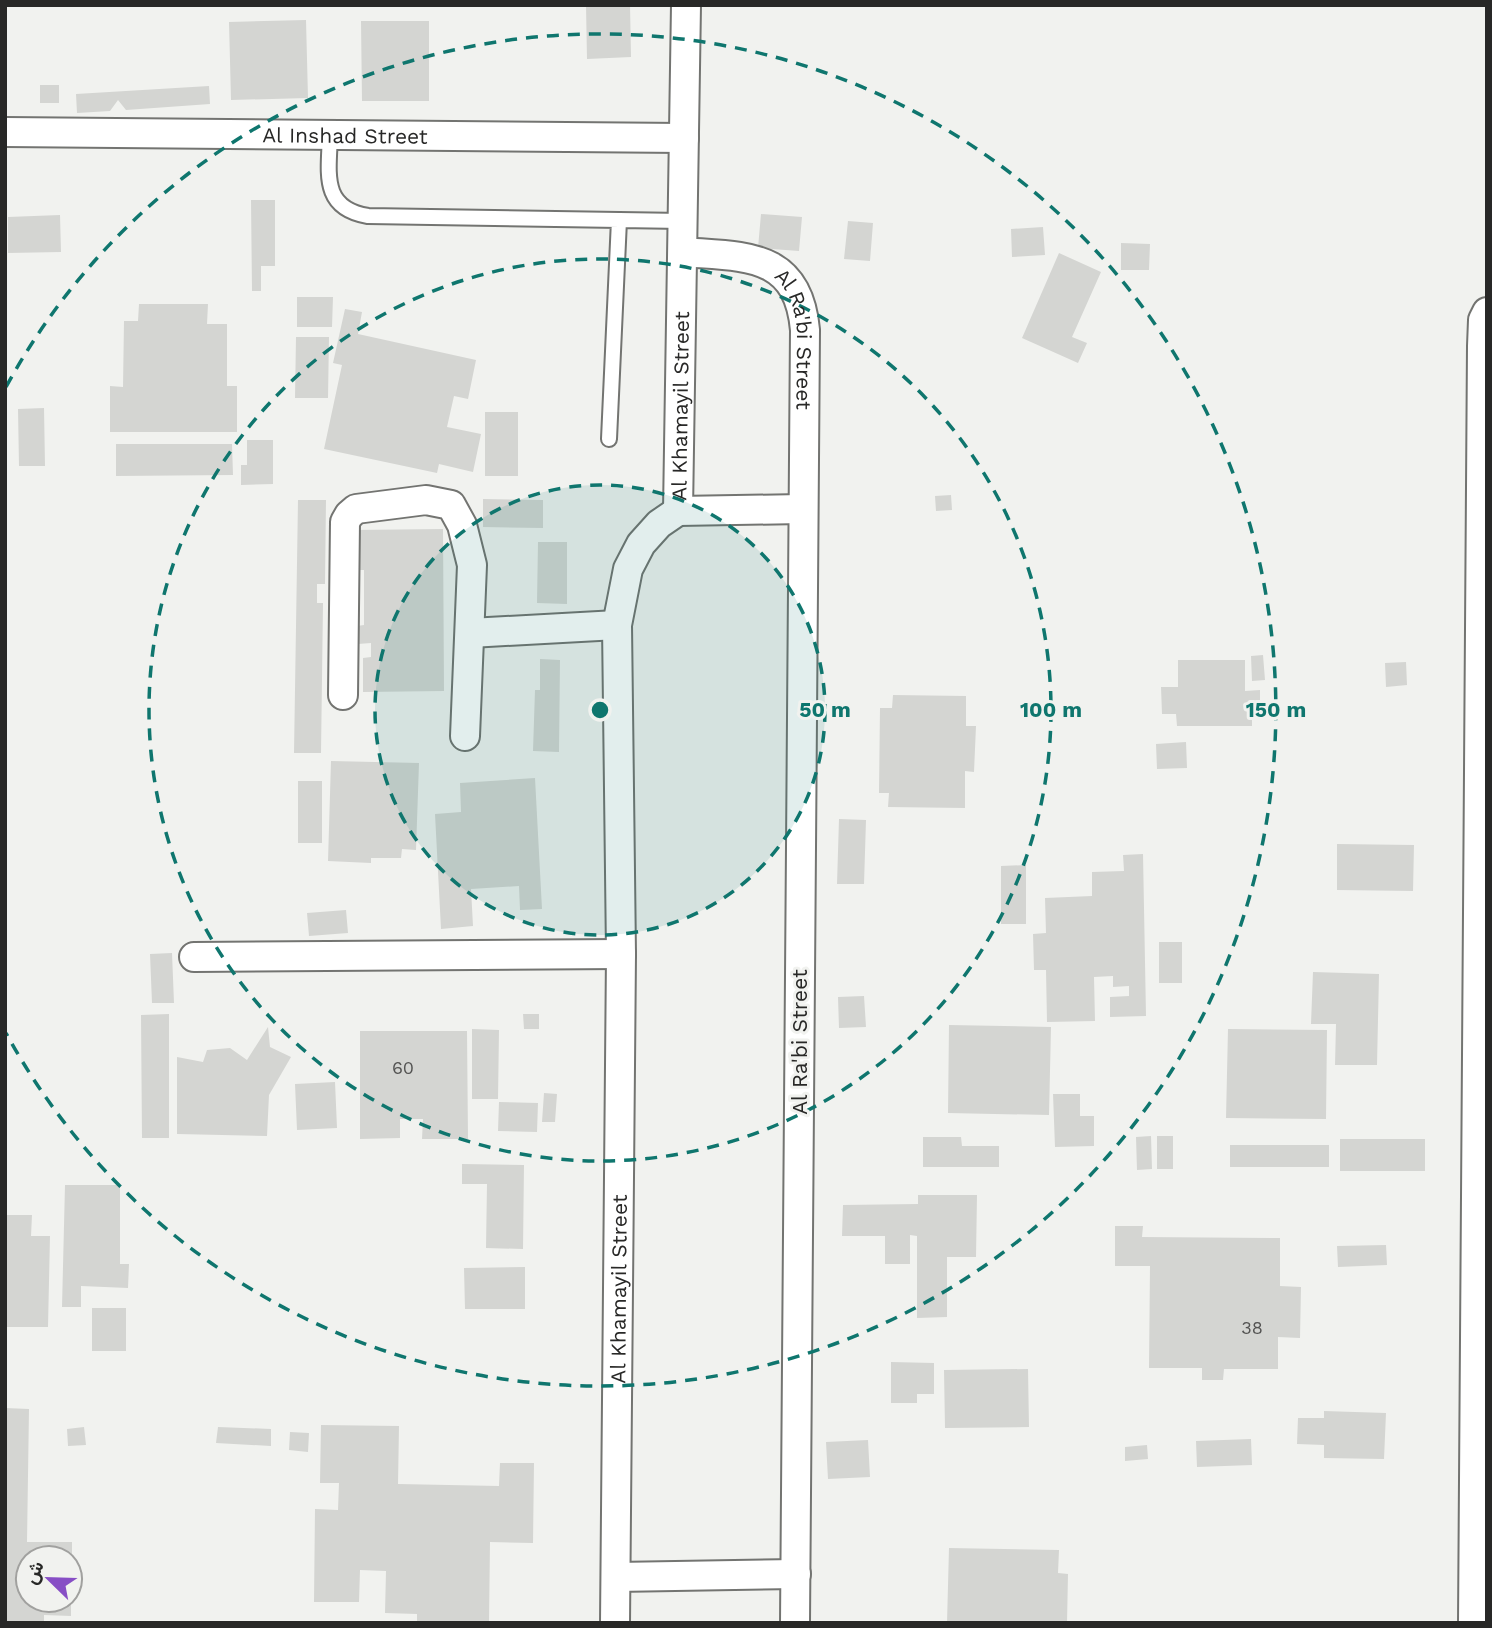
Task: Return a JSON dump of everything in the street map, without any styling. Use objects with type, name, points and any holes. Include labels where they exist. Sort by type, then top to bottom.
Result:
[{"type":"street","name":"Al Khamayil Street","points":[[615,1623],[621,954],[617,625],[628,569],[640,544],[659,524],[678,511],[687,5]]},
{"type":"street","name":"Al Inshad Street","points":[[5,132],[684,138]]},
{"type":"street","name":"Al Ra'bi Street","points":[[683,252],[755,259],[776,268],[793,285],[803,306],[805,330],[795,1623]]},
{"type":"street","points":[[1473,1623],[1481,1413],[1482,346],[1483,320],[1487,312]]},
{"type":"street","points":[[343,695],[345,522],[356,509],[426,500],[451,505],[462,524],[472,565],[465,736]]},
{"type":"street","points":[[678,511],[802,509]]},
{"type":"street","points":[[470,633],[617,625]]},
{"type":"street","points":[[194,957],[621,954]]},
{"type":"street","points":[[616,1577],[796,1574]]},
{"type":"lane","points":[[330,134],[329,183],[333,196],[342,207],[354,214],[683,221]]},
{"type":"lane","points":[[608,439],[618,220]]},
{"type":"building","points":[[586,5],[630,5],[631,57],[587,59]]},
{"type":"building","points":[[306,20],[308,98],[231,100],[229,22]]},
{"type":"building","points":[[361,21],[429,21],[429,101],[362,101]]},
{"type":"building","points":[[40,85],[59,85],[59,103],[40,103]]},
{"type":"building","points":[[209,86],[210,104],[126,110],[118,100],[110,111],[77,113],[76,94]]},
{"type":"building","points":[[251,200],[275,200],[275,266],[261,266],[261,291],[252,291]]},
{"type":"building","points":[[761,214],[802,217],[799,251],[758,248]]},
{"type":"building","points":[[60,215],[61,252],[8,253],[8,217]]},
{"type":"building","points":[[848,221],[873,223],[870,261],[844,259]]},
{"type":"building","points":[[1043,227],[1045,255],[1012,257],[1011,229]]},
{"type":"building","points":[[1121,243],[1150,244],[1149,270],[1121,270]]},
{"type":"building","points":[[1059,253],[1101,272],[1072,337],[1087,343],[1078,363],[1022,338]]},
{"type":"building","points":[[297,297],[333,297],[332,327],[297,327]]},
{"type":"building","points":[[139,304],[208,304],[207,324],[227,324],[227,386],[237,386],[237,432],[110,432],[110,386],[123,387],[124,321],[138,321]]},
{"type":"building","points":[[345,309],[362,312],[358,334],[476,360],[468,399],[454,396],[447,427],[481,434],[473,472],[439,464],[437,473],[324,449],[342,365],[333,363]]},
{"type":"building","points":[[296,337],[329,337],[328,398],[295,398]]},
{"type":"building","points":[[44,408],[45,466],[19,466],[18,409]]},
{"type":"building","points":[[485,412],[518,412],[518,476],[485,476]]},
{"type":"building","points":[[247,440],[273,440],[273,484],[241,485],[241,465],[247,465]]},
{"type":"building","points":[[116,444],[232,444],[233,475],[116,476]]},
{"type":"building","points":[[951,495],[952,510],[936,511],[935,496]]},
{"type":"building","points":[[483,499],[543,500],[543,528],[483,527]]},
{"type":"building","points":[[298,500],[326,500],[325,584],[317,584],[317,603],[323,603],[321,753],[294,753]]},
{"type":"building","points":[[443,529],[444,691],[363,692],[363,658],[371,657],[371,643],[358,644],[357,626],[364,625],[364,570],[354,570],[353,530]]},
{"type":"building","points":[[538,542],[567,542],[567,604],[537,603]]},
{"type":"building","points":[[1263,655],[1265,680],[1252,681],[1251,656]]},
{"type":"building","points":[[540,659],[560,660],[559,752],[533,751],[535,690],[540,690]]},
{"type":"building","points":[[1178,660],[1245,660],[1245,691],[1260,690],[1260,715],[1252,715],[1252,726],[1177,726],[1176,714],[1162,714],[1161,687],[1178,687]]},
{"type":"building","points":[[1406,662],[1407,685],[1386,687],[1385,663]]},
{"type":"building","points":[[893,695],[966,696],[966,726],[976,726],[974,772],[965,771],[965,808],[888,807],[889,793],[879,793],[880,708],[892,708]]},
{"type":"building","points":[[1186,742],[1187,768],[1157,769],[1156,744]]},
{"type":"building","points":[[331,761],[419,763],[416,850],[402,849],[401,858],[371,858],[371,863],[328,861]]},
{"type":"building","points":[[535,778],[542,909],[520,910],[519,886],[471,889],[473,926],[441,929],[435,814],[461,812],[460,783]]},
{"type":"building","points":[[298,781],[322,781],[322,843],[298,843]]},
{"type":"building","points":[[839,819],[866,820],[864,884],[837,884]]},
{"type":"building","points":[[1337,844],[1414,845],[1413,891],[1337,890]]},
{"type":"building","points":[[1143,854],[1146,1016],[1110,1017],[1110,997],[1129,996],[1129,986],[1113,987],[1113,976],[1094,977],[1095,1021],[1047,1022],[1046,970],[1034,970],[1033,934],[1046,933],[1045,898],[1092,896],[1092,872],[1124,871],[1123,855]]},
{"type":"building","points":[[1026,865],[1026,924],[1001,924],[1001,866]]},
{"type":"building","points":[[346,910],[348,933],[309,936],[307,913]]},
{"type":"building","points":[[1159,942],[1182,942],[1182,983],[1159,983]]},
{"type":"building","points":[[172,953],[174,1003],[152,1003],[150,954]]},
{"type":"building","points":[[1313,972],[1379,974],[1377,1065],[1335,1065],[1336,1024],[1311,1024]]},
{"type":"building","points":[[864,996],[866,1027],[839,1028],[838,997]]},
{"type":"building","points":[[169,1014],[169,1138],[142,1138],[141,1015]]},
{"type":"building","points":[[523,1014],[539,1014],[539,1029],[524,1029]]},
{"type":"building","points":[[949,1025],[1051,1027],[1049,1115],[948,1113]]},
{"type":"building","points":[[268,1027],[270,1047],[291,1057],[269,1095],[267,1136],[177,1134],[177,1057],[203,1062],[207,1050],[230,1048],[247,1060]]},
{"type":"building","points":[[472,1029],[499,1030],[498,1099],[472,1099]]},
{"type":"building","points":[[1228,1029],[1327,1030],[1326,1119],[1226,1118]]},
{"type":"building","points":[[360,1031],[467,1031],[468,1139],[422,1139],[423,1119],[400,1119],[400,1138],[360,1139]]},
{"type":"building","points":[[335,1082],[337,1128],[297,1130],[295,1084]]},
{"type":"building","points":[[544,1093],[557,1094],[555,1122],[542,1122]]},
{"type":"building","points":[[1053,1094],[1080,1094],[1080,1116],[1094,1116],[1094,1146],[1055,1147]]},
{"type":"building","points":[[499,1102],[538,1103],[537,1132],[498,1131]]},
{"type":"building","points":[[1151,1136],[1152,1169],[1137,1170],[1136,1137]]},
{"type":"building","points":[[1157,1136],[1173,1136],[1173,1169],[1157,1169]]},
{"type":"building","points":[[923,1137],[961,1137],[962,1146],[999,1146],[999,1167],[923,1167]]},
{"type":"building","points":[[1340,1139],[1425,1139],[1425,1171],[1340,1171]]},
{"type":"building","points":[[1230,1145],[1329,1145],[1329,1167],[1230,1167]]},
{"type":"building","points":[[462,1164],[524,1165],[523,1249],[486,1248],[487,1184],[462,1184]]},
{"type":"building","points":[[65,1185],[120,1185],[120,1264],[129,1264],[128,1288],[81,1286],[81,1307],[62,1307]]},
{"type":"building","points":[[918,1195],[977,1195],[976,1257],[947,1257],[947,1317],[917,1318],[917,1236],[910,1235],[910,1264],[885,1264],[885,1236],[842,1236],[843,1205],[918,1204]]},
{"type":"building","points":[[5,1215],[32,1215],[31,1236],[50,1236],[48,1327],[5,1327]]},
{"type":"building","points":[[1115,1226],[1143,1226],[1142,1237],[1280,1238],[1280,1286],[1301,1287],[1300,1338],[1278,1337],[1278,1369],[1224,1369],[1223,1380],[1202,1380],[1202,1368],[1149,1368],[1150,1266],[1115,1266]]},
{"type":"building","points":[[1386,1245],[1387,1265],[1338,1267],[1337,1246]]},
{"type":"building","points":[[525,1267],[525,1309],[465,1309],[464,1268]]},
{"type":"building","points":[[92,1308],[126,1308],[126,1351],[92,1351]]},
{"type":"building","points":[[891,1362],[934,1363],[934,1394],[917,1394],[917,1403],[891,1403]]},
{"type":"building","points":[[1028,1369],[1029,1427],[945,1428],[944,1370]]},
{"type":"building","points":[[5,1408],[29,1409],[27,1542],[72,1544],[14,1544],[14,1614],[71,1614],[71,1616],[44,1615],[44,1623],[5,1623]]},
{"type":"building","points":[[1324,1411],[1386,1413],[1384,1459],[1324,1458],[1324,1445],[1297,1444],[1298,1418],[1324,1418]]},
{"type":"building","points":[[321,1425],[399,1426],[398,1484],[499,1486],[500,1463],[534,1463],[533,1543],[490,1542],[489,1623],[417,1623],[417,1614],[385,1613],[386,1571],[360,1570],[359,1602],[314,1602],[315,1509],[338,1510],[339,1483],[320,1483]]},
{"type":"building","points":[[84,1427],[86,1445],[68,1446],[67,1429]]},
{"type":"building","points":[[218,1427],[271,1429],[271,1446],[216,1443]]},
{"type":"building","points":[[290,1432],[309,1433],[308,1452],[289,1450]]},
{"type":"building","points":[[1251,1439],[1252,1465],[1197,1467],[1196,1441]]},
{"type":"building","points":[[868,1440],[870,1477],[828,1479],[826,1442]]},
{"type":"building","points":[[1147,1445],[1148,1459],[1125,1461],[1125,1447]]},
{"type":"building","points":[[949,1548],[1059,1550],[1058,1573],[1068,1574],[1067,1623],[947,1623]]}]
